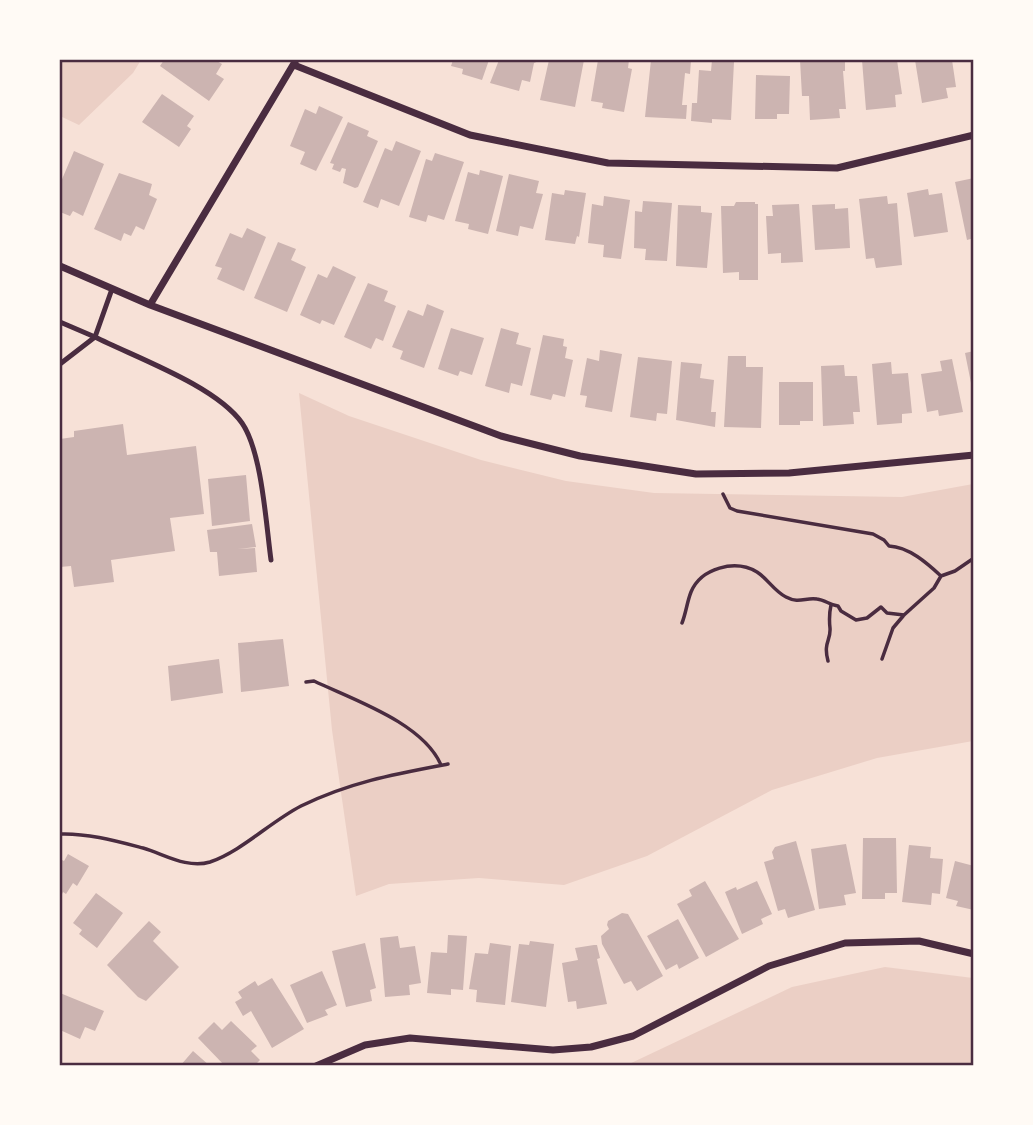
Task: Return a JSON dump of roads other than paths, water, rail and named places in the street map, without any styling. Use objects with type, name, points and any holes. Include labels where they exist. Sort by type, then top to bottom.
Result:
[{"type":"street","points":[[150,305],[295,62],[470,135],[608,163],[837,168],[974,135]]},
{"type":"street","points":[[60,267],[150,305],[501,436],[580,456],[696,474],[789,473],[974,455]]},
{"type":"street","points":[[316,1066],[365,1045],[410,1038],[553,1050],[591,1047],[633,1036],[769,966],[845,943],[919,941],[974,954]]},
{"type":"lane","points":[[60,364],[95,337],[112,289]]},
{"type":"lane","points":[[60,322],[202,389],[225,403],[244,425],[259,468],[271,560]]}]
